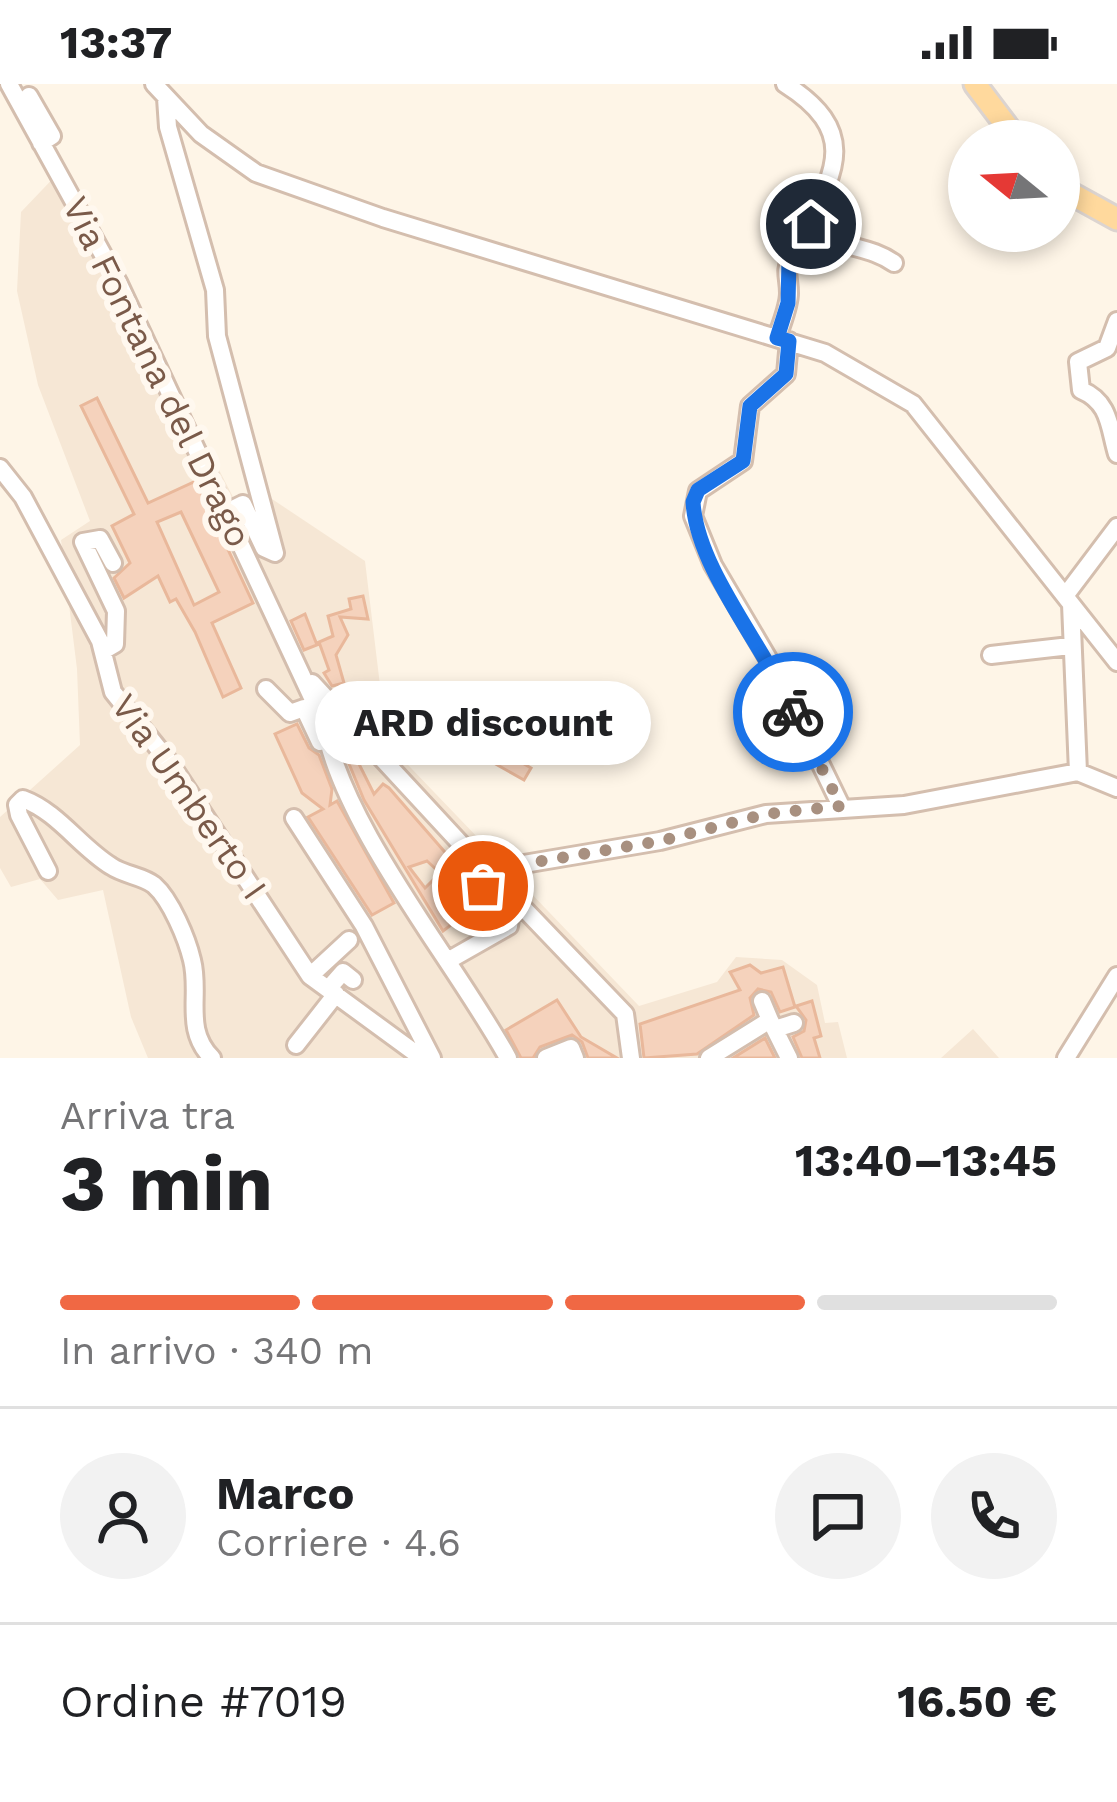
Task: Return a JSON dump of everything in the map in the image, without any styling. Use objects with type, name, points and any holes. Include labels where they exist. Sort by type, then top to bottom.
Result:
[{"type":"main road","points":[[975,84],[1002,120]]},
{"type":"main road","points":[[1080,199],[1117,220]]},
{"type":"street","name":"Via Fontana del Drago","points":[[9,84],[118,282],[297,664],[333,723]]},
{"type":"street","points":[[22,84],[52,136],[41,143]]},
{"type":"street","points":[[785,84],[830,122],[836,145],[832,178],[789,260],[783,339],[786,374],[750,406],[743,461],[698,490],[694,516],[713,565],[776,672],[841,806]]},
{"type":"street","points":[[161,90],[231,160],[313,193],[783,339],[850,366],[913,404],[1117,662]]},
{"type":"street","points":[[161,90],[215,290],[218,336],[274,553],[264,548],[243,504],[229,511]]},
{"type":"street","points":[[811,224],[828,243],[880,253],[894,262]]},
{"type":"street","points":[[1117,321],[1107,348],[1078,362],[1075,374],[1081,390],[1094,395],[1112,422],[1117,454]]},
{"type":"street","name":"Via Umberto I","points":[[0,468],[22,497],[103,650],[113,692],[170,763],[310,976],[422,1058]]},
{"type":"street","points":[[1078,772],[1068,600],[1117,527]]},
{"type":"street","points":[[103,650],[115,644],[116,611],[83,542],[100,539],[113,563]]},
{"type":"street","points":[[991,655],[1070,646]]},
{"type":"street","points":[[266,689],[290,713],[304,709],[398,883],[451,959],[508,1058]]},
{"type":"street","points":[[327,752],[333,723]]},
{"type":"street","points":[[333,723],[509,893],[625,1014],[631,1058]]},
{"type":"street","points":[[451,959],[509,926],[510,919],[483,886],[490,875],[518,865],[660,841],[766,814],[904,805],[1078,772],[1117,788]]},
{"type":"street","points":[[48,871],[19,815],[17,805],[23,799],[74,830],[100,859],[147,880],[162,895],[194,965],[193,1023],[212,1058]]},
{"type":"street","points":[[295,818],[364,926],[432,1058]]},
{"type":"street","points":[[310,976],[349,940]]},
{"type":"street","points":[[296,1045],[343,972],[353,980]]},
{"type":"street","points":[[1066,1058],[1117,976]]},
{"type":"street","points":[[763,1001],[789,1058]]},
{"type":"street","points":[[709,1058],[742,1050],[773,1024],[794,1023]]},
{"type":"street","points":[[546,1058],[572,1048],[575,1058]]},
{"type":"shaded area","points":[[63,168],[233,497],[263,493],[365,561],[382,702],[364,719],[639,1006],[717,982],[736,957],[782,960],[817,985],[825,1023],[838,1022],[847,1058],[148,1058],[131,1017],[103,890],[58,900],[40,879],[11,887],[0,868],[0,817],[80,745],[77,669],[61,540],[90,521],[38,385],[17,291],[21,212]]},
{"type":"shaded area","points":[[973,1029],[999,1058],[941,1058]]},
{"type":"building","points":[[97,398],[148,503],[196,481],[253,603],[212,623],[241,688],[223,697],[195,632],[176,599],[170,602],[158,576],[124,598],[114,578],[130,563],[112,526],[134,514],[81,406]],"holes":[[[181,512],[219,592],[194,605],[157,522]]]},
{"type":"building","points":[[363,596],[368,619],[340,617],[348,635],[336,655],[344,683],[332,686],[324,673],[329,670],[319,642],[333,636],[328,616],[351,609],[349,599]]},
{"type":"building","points":[[305,614],[317,645],[304,650],[291,621]]},
{"type":"building","points":[[358,683],[368,693],[358,703],[348,693]]},
{"type":"building","points":[[297,724],[309,748],[319,755],[332,789],[330,805],[337,801],[394,903],[372,915],[308,817],[323,809],[302,793],[275,734]]},
{"type":"building","points":[[348,742],[374,794],[383,784],[389,788],[470,881],[440,910],[451,925],[443,931],[364,800],[343,746]],"holes":[[[427,861],[440,873],[425,888],[409,867]]]},
{"type":"building","points":[[492,745],[531,768],[524,780],[485,758]]},
{"type":"building","points":[[750,965],[761,973],[783,967],[795,1007],[780,1012],[771,992],[758,989],[750,998],[754,1015],[697,1054],[644,1058],[640,1024],[740,990],[730,972]]},
{"type":"building","points":[[557,1000],[581,1037],[617,1058],[588,1058],[582,1042],[572,1035],[540,1047],[533,1058],[521,1058],[506,1030]]},
{"type":"building","points":[[812,1001],[821,1036],[814,1038],[820,1058],[802,1058],[793,1037],[804,1031],[806,1020],[796,1006]]},
{"type":"building","points":[[765,1038],[775,1058],[733,1058]]},
{"type":"way so far","points":[[483,886],[518,865],[660,841],[766,814],[841,806],[793,712]]},
{"type":"place","name":"ARD discount","points":[[483,886]]},
{"type":"route","points":[[793,712],[776,672],[713,565],[698,531],[693,502],[698,490],[743,461],[750,406],[786,374],[789,341],[777,338],[788,303],[785,273],[811,224]]}]
